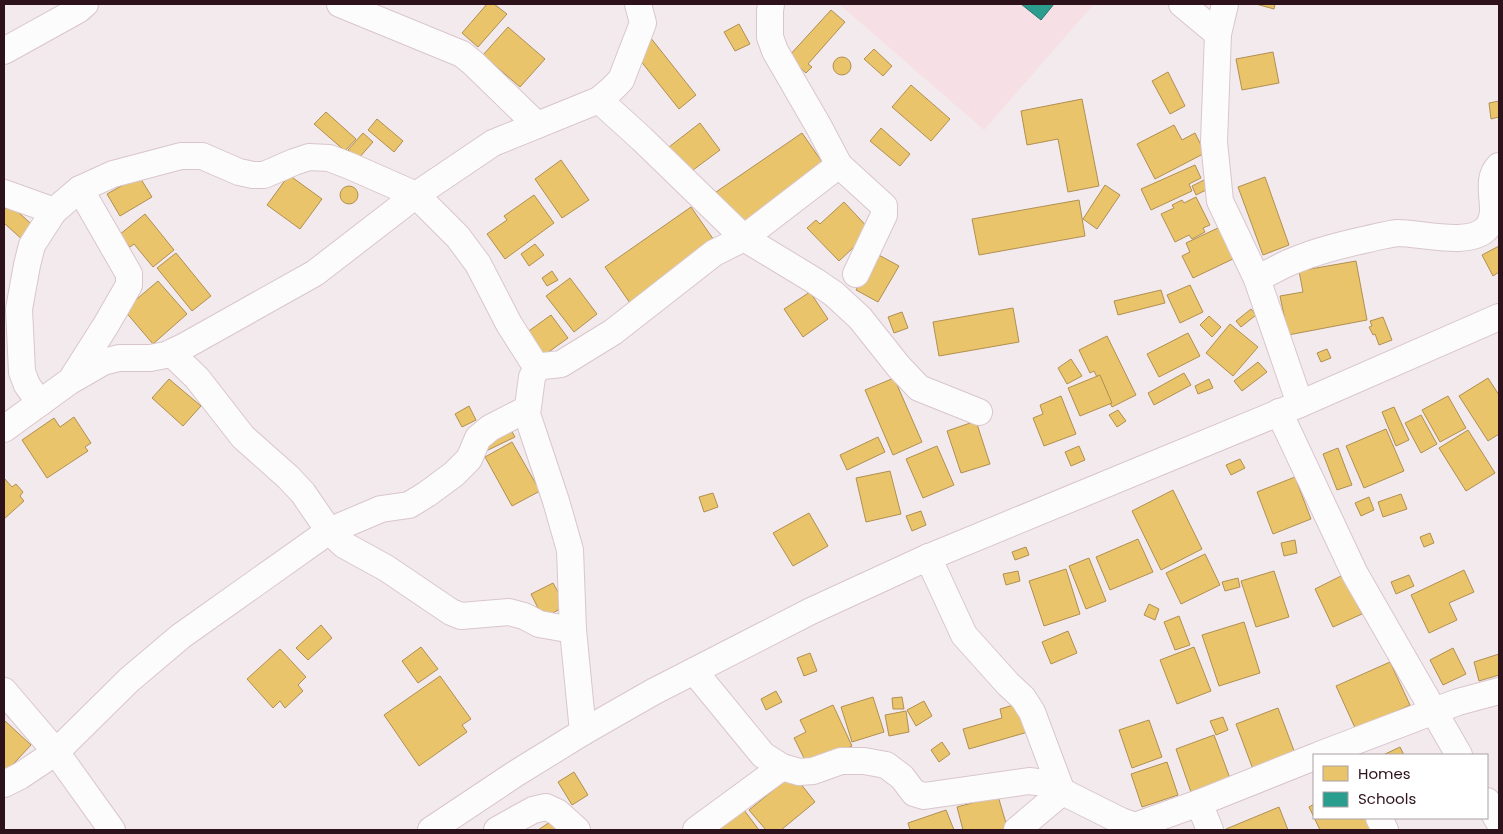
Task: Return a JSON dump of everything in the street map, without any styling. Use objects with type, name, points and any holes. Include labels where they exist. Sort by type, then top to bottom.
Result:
[{"type":"street","points":[[4,51],[78,10],[85,4]]},
{"type":"street","points":[[340,4],[462,54],[473,62],[538,125]]},
{"type":"street","points":[[4,429],[70,381],[103,362],[119,358],[150,358],[171,353],[315,273],[416,195],[493,143],[598,100],[621,80],[643,23],[638,4]]},
{"type":"street","points":[[772,4],[770,11],[770,37],[775,51],[839,165],[884,206],[884,215],[856,274]]},
{"type":"street","points":[[1182,4],[1218,34]]},
{"type":"street","points":[[1225,4],[1218,34],[1214,142],[1220,201],[1256,279],[1289,408],[1355,574],[1458,754]]},
{"type":"street","points":[[598,100],[642,139],[744,238],[816,281],[834,294],[860,318],[899,367],[919,388],[979,412]]},
{"type":"street","points":[[40,403],[26,385],[22,372],[19,309],[32,245],[54,211],[80,189],[112,174],[181,156],[202,156],[238,172],[253,175],[264,175],[309,157],[329,158],[416,195],[458,237],[478,264],[509,324],[537,368]]},
{"type":"street","points":[[583,732],[573,630],[570,550],[556,500],[527,414],[532,377],[537,368],[561,364],[613,332],[714,253],[744,238],[839,165]]},
{"type":"street","points":[[1256,279],[1298,259],[1346,244],[1396,233],[1468,238],[1480,233],[1488,227],[1492,216],[1491,181],[1494,171],[1499,166]]},
{"type":"street","points":[[70,381],[129,284],[129,274],[80,189]]},
{"type":"street","points":[[4,193],[54,211]]},
{"type":"street","points":[[448,826],[515,774],[583,732],[694,670],[803,615],[928,557],[1289,408],[1499,317]]},
{"type":"street","points":[[171,353],[197,378],[243,437],[288,477],[303,494],[329,531],[344,545],[386,568],[451,612],[461,616],[509,612],[524,616],[539,624],[573,630]]},
{"type":"street","points":[[4,784],[20,776],[56,752],[129,680],[181,636],[329,531],[381,509],[409,504],[427,494],[454,474],[469,459],[478,438],[490,428],[528,409]]},
{"type":"street","points":[[928,557],[964,635],[1023,698],[1032,712],[1062,792]]},
{"type":"street","points":[[694,670],[763,755],[782,767],[799,772],[813,771],[841,761],[864,760],[886,765],[902,777],[914,793],[924,796],[1029,781],[1045,783],[1121,821],[1135,826],[1313,757]]},
{"type":"street","points":[[4,691],[56,752],[112,830]]},
{"type":"street","points":[[1325,754],[1347,750],[1458,702],[1499,691]]},
{"type":"street","points":[[696,830],[782,767]]},
{"type":"street","points":[[1017,830],[1062,792]]},
{"type":"street","points":[[1198,803],[1210,830]]},
{"type":"street","points":[[1488,803],[1499,822]]},
{"type":"street","points":[[496,830],[533,810],[546,807],[557,812],[576,830]]},
{"type":"shaded area","points":[[839,4],[1094,4],[984,130]]},
{"type":"building: Homes","points":[[487,4],[494,4],[507,14],[478,47],[462,33]]},
{"type":"building: Homes","points":[[1256,4],[1275,4],[1274,9]]},
{"type":"building: Homes","points":[[831,10],[845,22],[808,64],[812,67],[806,73],[788,57]]},
{"type":"building: Homes","points":[[739,24],[750,44],[735,51],[724,32]]},
{"type":"building: Homes","points":[[508,27],[545,59],[520,87],[483,55]]},
{"type":"building: Homes","points":[[650,37],[696,95],[679,109],[632,50]]},
{"type":"building: Homes","points":[[874,49],[892,66],[883,76],[864,59]]},
{"type":"building: Homes","points":[[1273,52],[1279,83],[1242,90],[1236,59]]},
{"type":"building: Homes","points":[[842,57],[848,60],[851,66],[848,72],[842,75],[836,72],[833,66],[836,60]]},
{"type":"building: Homes","points":[[1168,72],[1185,106],[1170,114],[1152,81]]},
{"type":"building: Homes","points":[[911,85],[950,119],[931,141],[892,107]]},
{"type":"building: Homes","points":[[1082,99],[1099,186],[1068,192],[1058,139],[1027,145],[1021,111]]},
{"type":"building: Homes","points":[[1499,101],[1499,117],[1491,119],[1489,103]]},
{"type":"building: Homes","points":[[326,112],[356,139],[345,151],[314,124]]},
{"type":"building: Homes","points":[[377,119],[403,141],[394,152],[368,130]]},
{"type":"building: Homes","points":[[700,123],[720,150],[689,173],[669,147]]},
{"type":"building: Homes","points":[[1174,125],[1182,140],[1195,133],[1205,153],[1155,179],[1137,144]]},
{"type":"building: Homes","points":[[881,128],[910,154],[900,166],[870,141]]},
{"type":"building: Homes","points":[[363,133],[373,142],[358,159],[348,150]]},
{"type":"building: Homes","points":[[802,133],[827,169],[740,228],[716,192]]},
{"type":"building: Homes","points":[[561,160],[589,200],[562,218],[535,179]]},
{"type":"building: Homes","points":[[1195,165],[1201,178],[1189,184],[1192,191],[1151,210],[1141,189]]},
{"type":"building: Homes","points":[[289,175],[322,199],[300,229],[267,205]]},
{"type":"building: Homes","points":[[139,176],[152,197],[120,216],[107,194]]},
{"type":"building: Homes","points":[[1265,177],[1289,245],[1263,255],[1238,187]]},
{"type":"building: Homes","points":[[1204,180],[1208,189],[1196,195],[1192,186]]},
{"type":"building: Homes","points":[[1105,185],[1120,195],[1097,229],[1083,219]]},
{"type":"building: Homes","points":[[349,186],[355,189],[358,195],[355,201],[349,204],[343,201],[340,195],[343,189]]},
{"type":"building: Homes","points":[[534,195],[554,223],[505,259],[487,234],[507,220],[504,216]]},
{"type":"building: Homes","points":[[1196,197],[1210,225],[1203,228],[1205,232],[1192,239],[1189,235],[1175,242],[1161,214],[1174,208],[1172,205],[1182,200],[1184,203]]},
{"type":"building: Homes","points":[[1079,200],[1085,236],[979,255],[972,219]]},
{"type":"building: Homes","points":[[844,202],[871,231],[839,261],[807,228],[816,220],[820,224]]},
{"type":"building: Homes","points":[[9,204],[37,229],[25,242],[4,223],[4,210]]},
{"type":"building: Homes","points":[[691,207],[716,243],[630,303],[605,267]]},
{"type":"building: Homes","points":[[145,214],[174,250],[153,267],[134,244],[130,247],[119,235]]},
{"type":"building: Homes","points":[[1220,227],[1235,258],[1193,278],[1182,256],[1190,252],[1186,243]]},
{"type":"building: Homes","points":[[535,244],[544,255],[529,266],[521,254]]},
{"type":"building: Homes","points":[[1499,246],[1499,272],[1493,276],[1482,255]]},
{"type":"building: Homes","points":[[176,253],[211,296],[192,311],[157,268]]},
{"type":"building: Homes","points":[[877,254],[899,266],[878,302],[856,290]]},
{"type":"building: Homes","points":[[1356,261],[1367,320],[1288,335],[1280,296],[1303,292],[1299,271]]},
{"type":"building: Homes","points":[[552,271],[558,280],[547,286],[542,278]]},
{"type":"building: Homes","points":[[570,278],[597,314],[574,332],[546,296]]},
{"type":"building: Homes","points":[[158,281],[187,314],[153,344],[124,310]]},
{"type":"building: Homes","points":[[1190,285],[1203,312],[1180,323],[1167,295]]},
{"type":"building: Homes","points":[[1161,290],[1165,303],[1118,315],[1114,301]]},
{"type":"building: Homes","points":[[810,292],[828,319],[803,337],[784,309]]},
{"type":"building: Homes","points":[[1013,308],[1019,342],[939,356],[933,322]]},
{"type":"building: Homes","points":[[1251,309],[1256,315],[1241,327],[1236,321]]},
{"type":"building: Homes","points":[[902,312],[908,328],[894,333],[888,317]]},
{"type":"building: Homes","points":[[551,315],[568,338],[543,356],[526,333]]},
{"type":"building: Homes","points":[[1209,316],[1221,327],[1212,337],[1200,325]]},
{"type":"building: Homes","points":[[1383,317],[1392,340],[1379,345],[1375,334],[1373,335],[1369,327],[1372,326],[1370,321]]},
{"type":"building: Homes","points":[[1230,324],[1258,347],[1233,376],[1206,353]]},
{"type":"building: Homes","points":[[1188,333],[1200,356],[1159,377],[1147,354]]},
{"type":"building: Homes","points":[[1107,336],[1136,395],[1112,407],[1094,371],[1090,373],[1079,350]]},
{"type":"building: Homes","points":[[1327,349],[1331,358],[1321,362],[1317,353]]},
{"type":"building: Homes","points":[[1071,359],[1082,376],[1067,384],[1058,368]]},
{"type":"building: Homes","points":[[1258,362],[1267,372],[1242,391],[1234,381]]},
{"type":"building: Homes","points":[[1184,373],[1191,385],[1154,405],[1148,393]]},
{"type":"building: Homes","points":[[1100,375],[1112,403],[1080,416],[1068,388]]},
{"type":"building: Homes","points":[[894,378],[922,442],[893,455],[865,390]]},
{"type":"building: Homes","points":[[1488,378],[1499,395],[1499,434],[1488,441],[1459,396]]},
{"type":"building: Homes","points":[[169,379],[201,406],[183,426],[152,398]]},
{"type":"building: Homes","points":[[1209,379],[1213,388],[1198,394],[1195,386]]},
{"type":"building: Homes","points":[[1061,396],[1076,434],[1044,446],[1033,418],[1043,414],[1040,405]]},
{"type":"building: Homes","points":[[1448,396],[1466,428],[1440,442],[1422,410]]},
{"type":"building: Homes","points":[[469,406],[476,420],[462,427],[455,414]]},
{"type":"building: Homes","points":[[1394,407],[1409,440],[1396,446],[1382,412]]},
{"type":"building: Homes","points":[[1118,410],[1126,421],[1117,427],[1109,415]]},
{"type":"building: Homes","points":[[1421,415],[1437,444],[1421,453],[1405,423]]},
{"type":"building: Homes","points":[[74,417],[91,443],[85,447],[88,451],[47,478],[22,440],[54,418],[60,427]]},
{"type":"building: Homes","points":[[976,421],[990,464],[961,473],[947,431]]},
{"type":"building: Homes","points":[[1386,429],[1404,471],[1364,488],[1346,446]]},
{"type":"building: Homes","points":[[511,430],[515,437],[484,452],[480,444]]},
{"type":"building: Homes","points":[[1468,430],[1495,473],[1466,491],[1439,448]]},
{"type":"building: Homes","points":[[878,437],[885,452],[847,470],[840,455]]},
{"type":"building: Homes","points":[[512,442],[540,491],[512,506],[485,457]]},
{"type":"building: Homes","points":[[937,446],[954,485],[923,498],[906,459]]},
{"type":"building: Homes","points":[[1079,446],[1085,460],[1071,466],[1065,452]]},
{"type":"building: Homes","points":[[1338,448],[1352,485],[1337,490],[1323,454]]},
{"type":"building: Homes","points":[[1240,459],[1245,468],[1231,475],[1226,465]]},
{"type":"building: Homes","points":[[890,471],[901,514],[866,522],[856,478]]},
{"type":"building: Homes","points":[[1295,477],[1311,519],[1273,534],[1257,492]]},
{"type":"building: Homes","points":[[4,478],[12,487],[16,484],[23,492],[20,496],[24,501],[4,519]]},
{"type":"building: Homes","points":[[1173,490],[1202,549],[1161,570],[1132,511]]},
{"type":"building: Homes","points":[[713,493],[718,507],[704,512],[699,497]]},
{"type":"building: Homes","points":[[1401,494],[1407,509],[1383,517],[1378,502]]},
{"type":"building: Homes","points":[[1369,497],[1374,510],[1361,516],[1355,503]]},
{"type":"building: Homes","points":[[921,511],[926,525],[912,531],[906,516]]},
{"type":"building: Homes","points":[[809,513],[828,546],[793,566],[773,533]]},
{"type":"building: Homes","points":[[1430,533],[1434,543],[1424,547],[1420,537]]},
{"type":"building: Homes","points":[[1138,539],[1153,572],[1110,590],[1096,557]]},
{"type":"building: Homes","points":[[1295,540],[1297,553],[1284,556],[1281,543]]},
{"type":"building: Homes","points":[[1026,547],[1029,555],[1015,560],[1012,552]]},
{"type":"building: Homes","points":[[1205,554],[1220,585],[1181,604],[1166,573]]},
{"type":"building: Homes","points":[[1089,558],[1106,601],[1086,609],[1069,566]]},
{"type":"building: Homes","points":[[1066,569],[1080,614],[1044,626],[1029,581]]},
{"type":"building: Homes","points":[[1464,570],[1474,592],[1449,603],[1457,620],[1429,633],[1411,595]]},
{"type":"building: Homes","points":[[1018,571],[1020,581],[1006,585],[1003,574]]},
{"type":"building: Homes","points":[[1274,571],[1289,617],[1256,627],[1241,581]]},
{"type":"building: Homes","points":[[1343,575],[1362,614],[1333,627],[1315,589]]},
{"type":"building: Homes","points":[[1409,575],[1414,586],[1396,594],[1391,582]]},
{"type":"building: Homes","points":[[1238,578],[1240,587],[1225,591],[1222,582]]},
{"type":"building: Homes","points":[[553,583],[566,606],[543,618],[531,594]]},
{"type":"building: Homes","points":[[1149,604],[1159,609],[1155,620],[1144,615]]},
{"type":"building: Homes","points":[[1179,616],[1190,645],[1175,650],[1164,622]]},
{"type":"building: Homes","points":[[1244,622],[1260,673],[1219,686],[1202,635]]},
{"type":"building: Homes","points":[[321,625],[332,638],[308,660],[296,648]]},
{"type":"building: Homes","points":[[1068,631],[1077,653],[1051,664],[1042,642]]},
{"type":"building: Homes","points":[[421,647],[438,669],[418,683],[402,661]]},
{"type":"building: Homes","points":[[1194,647],[1211,691],[1177,704],[1160,660]]},
{"type":"building: Homes","points":[[1453,648],[1466,674],[1443,685],[1430,660]]},
{"type":"building: Homes","points":[[280,649],[306,677],[298,685],[303,691],[285,708],[280,701],[273,708],[247,679]]},
{"type":"building: Homes","points":[[810,653],[817,671],[804,676],[797,658]]},
{"type":"building: Homes","points":[[1499,654],[1499,675],[1479,681],[1474,662]]},
{"type":"building: Homes","points":[[1390,662],[1410,705],[1356,730],[1336,686]]},
{"type":"building: Homes","points":[[440,676],[471,719],[462,725],[467,732],[419,766],[384,715]]},
{"type":"building: Homes","points":[[776,691],[782,702],[766,710],[761,699]]},
{"type":"building: Homes","points":[[873,697],[884,732],[852,742],[841,707]]},
{"type":"building: Homes","points":[[902,697],[904,709],[893,709],[892,698]]},
{"type":"building: Homes","points":[[924,701],[932,716],[916,726],[907,710]]},
{"type":"building: Homes","points":[[1020,703],[1028,732],[969,749],[963,729],[1002,718],[1000,709]]},
{"type":"building: Homes","points":[[833,705],[852,746],[808,766],[794,738],[806,732],[800,720]]},
{"type":"building: Homes","points":[[1278,708],[1296,756],[1254,772],[1236,724]]},
{"type":"building: Homes","points":[[906,711],[909,732],[889,736],[885,715]]},
{"type":"building: Homes","points":[[1223,717],[1228,730],[1216,735],[1210,721]]},
{"type":"building: Homes","points":[[4,720],[31,745],[4,774]]},
{"type":"building: Homes","points":[[1149,720],[1162,757],[1132,768],[1119,730]]},
{"type":"building: Homes","points":[[1214,735],[1231,781],[1192,795],[1176,749]]},
{"type":"building: Homes","points":[[942,742],[950,754],[939,762],[931,750]]},
{"type":"building: Homes","points":[[1400,747],[1404,754],[1385,754]]},
{"type":"building: Homes","points":[[1167,762],[1178,795],[1142,807],[1131,774]]},
{"type":"building: Homes","points":[[574,772],[588,795],[572,805],[558,782]]},
{"type":"building: Homes","points":[[793,774],[815,802],[781,830],[766,830],[749,810]]},
{"type":"building: Homes","points":[[998,796],[1008,830],[963,830],[957,807]]},
{"type":"building: Homes","points":[[1313,805],[1313,815],[1309,807]]},
{"type":"building: Homes","points":[[1279,807],[1288,830],[1226,830],[1226,829]]},
{"type":"building: Homes","points":[[744,810],[759,830],[717,830]]},
{"type":"building: Homes","points":[[946,810],[954,830],[910,830],[908,823]]},
{"type":"building: Homes","points":[[1314,819],[1366,819],[1369,826],[1380,830],[1320,830]]},
{"type":"building: Homes","points":[[553,820],[560,830],[538,830]]},
{"type":"building: Schools","points":[[1021,4],[1054,4],[1041,20]]}]
